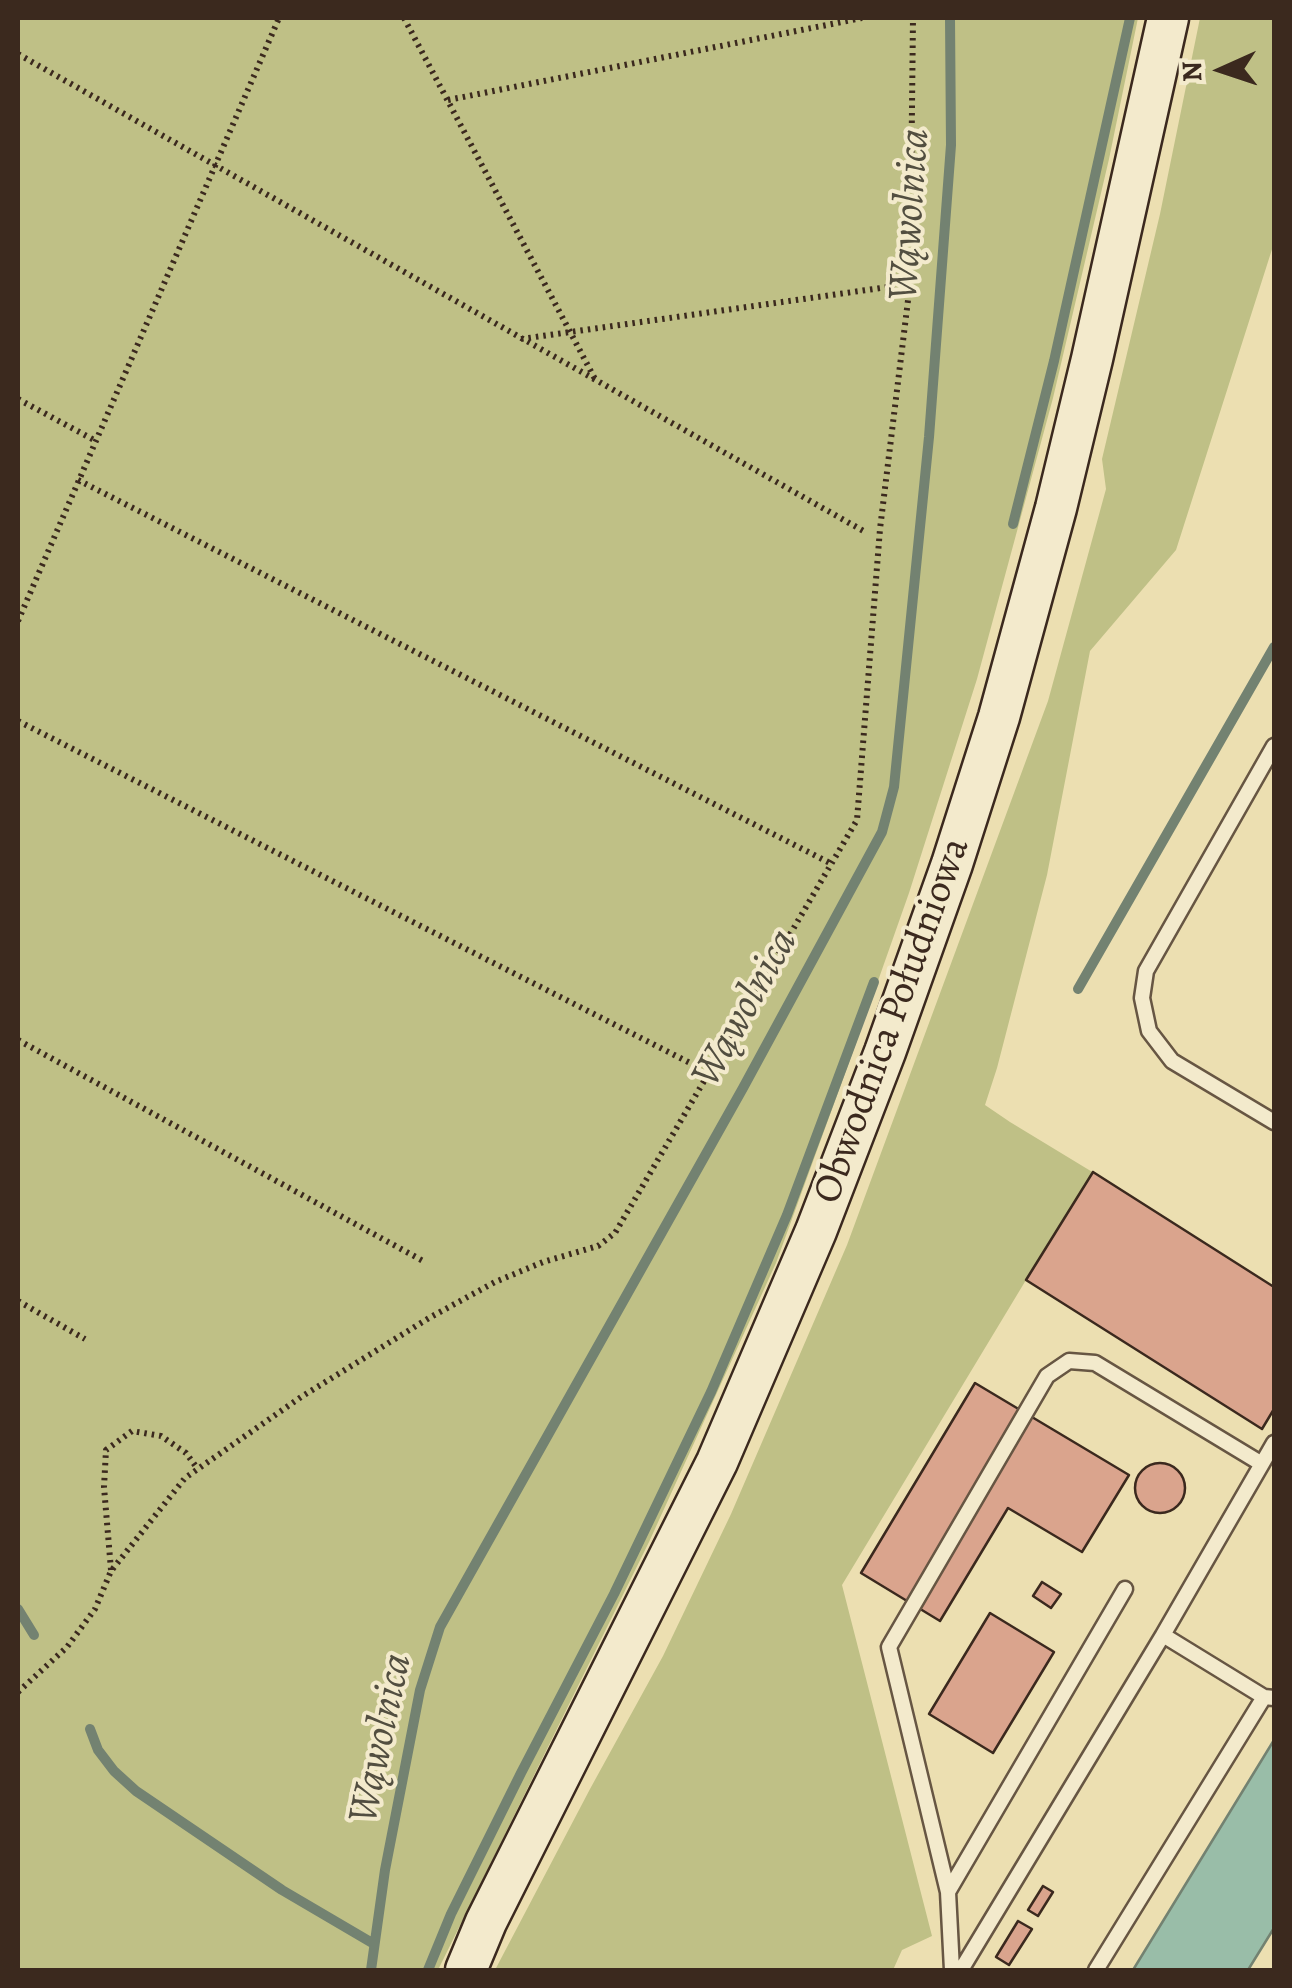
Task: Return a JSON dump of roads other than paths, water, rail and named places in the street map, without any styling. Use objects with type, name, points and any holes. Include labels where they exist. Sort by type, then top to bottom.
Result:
[{"type":"main road","name":"Obwodnica Południowa","points":[[466,1970],[717,1462],[816,1232],[905,996],[999,716],[1056,508],[1168,18]]},
{"type":"lane","points":[[1274,746],[1146,971],[1142,998],[1149,1030],[1172,1061],[1274,1122]]},
{"type":"lane","points":[[952,1970],[948,1892],[889,1647],[1047,1376],[1069,1361],[1095,1363],[1262,1464]]},
{"type":"lane","points":[[960,1970],[1274,1443]]},
{"type":"lane","points":[[948,1892],[1125,1588]]},
{"type":"lane","points":[[1096,1970],[1269,1697],[1163,1635]]},
{"type":"waterway","name":"Wąwolnica","points":[[371,1970],[385,1870],[420,1690],[440,1627],[882,832],[894,787],[929,437],[951,145],[950,18]]},
{"type":"waterway","points":[[1013,524],[1054,361],[1130,18]]},
{"type":"waterway","points":[[1078,989],[1274,647]]},
{"type":"waterway","points":[[428,1970],[451,1914],[614,1594],[711,1392],[787,1215],[874,982]]},
{"type":"waterway","points":[[18,1609],[34,1635]]},
{"type":"waterway","points":[[90,1729],[98,1750],[136,1791],[282,1890],[374,1944]]}]
